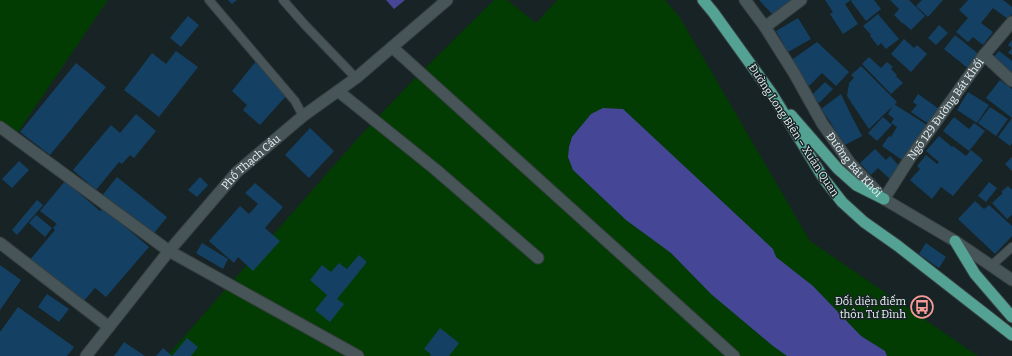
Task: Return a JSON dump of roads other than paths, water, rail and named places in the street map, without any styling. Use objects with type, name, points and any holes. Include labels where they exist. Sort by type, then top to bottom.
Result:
[{"type":"main road","name":"Đường Long Biên – Xuân Quan","points":[[703,0],[772,94],[824,180],[842,202],[864,222],[898,246],[1012,335]]},
{"type":"main road","points":[[772,94],[838,169],[856,185],[884,199]]},
{"type":"main road","points":[[955,240],[975,274],[1012,317]]},
{"type":"street","name":"Phố Thạch Cầu","points":[[86,356],[169,251],[236,172],[303,116],[356,78],[447,0]]},
{"type":"street","name":"Đường Bát Khối","points":[[745,0],[765,27],[794,73],[822,123],[850,163],[884,199],[955,240],[1012,280]]},
{"type":"street","points":[[765,27],[801,0]]},
{"type":"street","name":"Ngõ 129 Đường Bát Khối","points":[[884,199],[910,158],[984,55],[1012,22]]},
{"type":"street","points":[[392,47],[734,356]]},
{"type":"street","points":[[984,55],[1012,81]]},
{"type":"street","points":[[338,91],[435,169],[538,258]]},
{"type":"street","points":[[0,127],[169,251],[358,356]]},
{"type":"street","points":[[0,243],[109,327]]},
{"type":"lane","points":[[209,0],[295,101],[303,116]]},
{"type":"lane","points":[[283,0],[356,78]]},
{"type":"lane","points":[[991,266],[1012,247]]},
{"type":"place","name":"Đối diện điếm thôn Tư Đình","points":[[922,307]]}]
